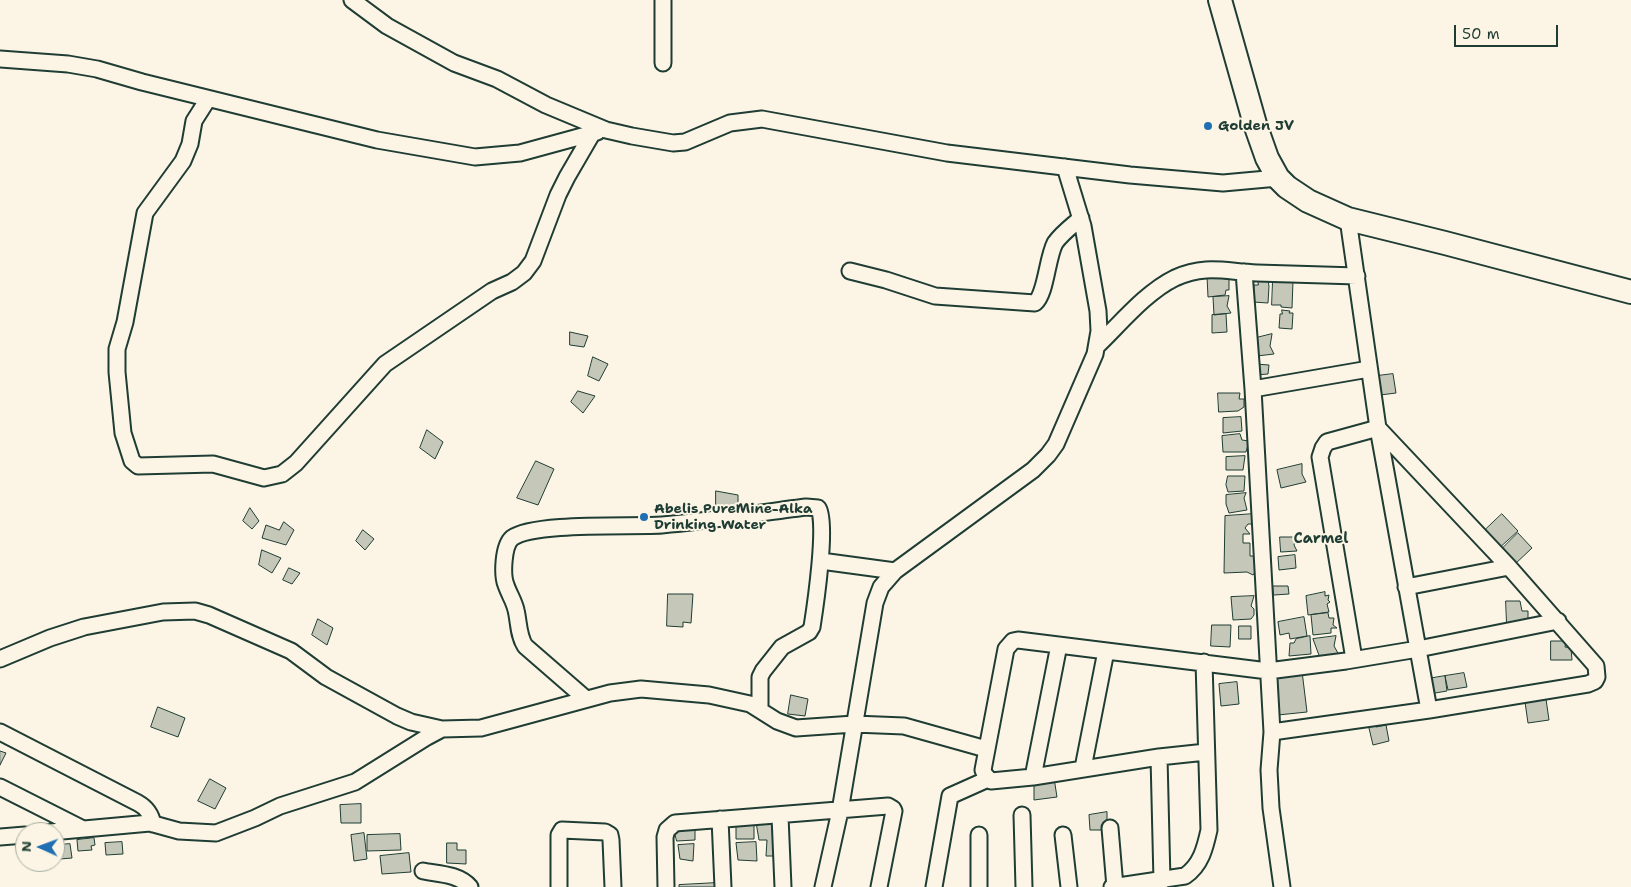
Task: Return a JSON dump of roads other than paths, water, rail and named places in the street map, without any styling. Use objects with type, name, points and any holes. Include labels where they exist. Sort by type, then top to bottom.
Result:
[{"type":"street","points":[[352,0],[387,26],[454,63],[497,79],[599,132],[673,143],[685,142],[730,123],[762,119],[947,153],[1065,167],[1223,183],[1278,178]]},
{"type":"street","points":[[663,0],[663,63]]},
{"type":"street","points":[[1220,0],[1254,124],[1267,158],[1278,178],[1308,201],[1348,219],[1631,292]]},
{"type":"street","points":[[0,59],[68,64],[97,69],[208,99],[377,140],[475,157],[520,153],[599,132]]},
{"type":"street","points":[[208,99],[194,121],[190,144],[183,161],[145,213],[125,322],[117,349],[117,372],[123,433],[132,461],[138,466],[213,464],[264,478],[282,474],[289,469],[385,364],[492,291],[512,282],[524,273],[533,261],[566,177],[599,132]]},
{"type":"street","points":[[823,887],[840,810],[875,603],[881,587],[895,571],[1033,470],[1048,455],[1061,432],[1097,346],[1099,331],[1098,311],[1081,218],[1065,167]]},
{"type":"street","points":[[850,271],[886,280],[935,296],[1035,303],[1040,296],[1055,244],[1062,234],[1081,218]]},
{"type":"street","points":[[1348,219],[1378,428],[1429,710]]},
{"type":"street","points":[[1097,346],[1153,292],[1175,278],[1204,270],[1220,268],[1244,272],[1357,276]]},
{"type":"street","points":[[1244,272],[1272,732],[1269,770],[1271,808],[1282,887]]},
{"type":"street","points":[[1252,389],[1370,369]]},
{"type":"street","points":[[1272,732],[1429,710],[1578,685],[1595,681],[1597,677],[1596,666],[1558,621],[1378,428]]},
{"type":"street","points":[[1354,659],[1320,457],[1327,442],[1378,428]]},
{"type":"street","points":[[586,699],[525,646],[522,641],[515,604],[505,584],[504,576],[507,544],[511,539],[535,529],[663,524],[811,507],[818,508],[821,516],[821,561],[812,627],[809,632],[782,647],[762,671],[760,677],[760,710]]},
{"type":"street","points":[[821,561],[895,571]]},
{"type":"street","points":[[1406,587],[1509,567]]},
{"type":"street","points":[[0,659],[50,638],[84,627],[163,612],[195,611],[209,615],[291,651],[326,676],[397,716],[411,722],[442,730],[481,728],[610,693],[641,689],[709,695],[739,700],[777,721],[796,728],[854,724],[904,726],[986,749]]},
{"type":"street","points":[[988,779],[984,770],[986,749],[1006,649],[1013,641],[1018,640],[1268,671],[1418,649],[1558,621]]},
{"type":"street","points":[[1033,777],[1059,646]]},
{"type":"street","points":[[1083,768],[1106,651]]},
{"type":"street","points":[[1110,828],[1114,887],[1162,880],[1185,882],[1203,854],[1209,830],[1204,662]]},
{"type":"street","points":[[65,831],[153,824],[179,831],[216,833],[280,806],[355,782],[427,737],[442,730]]},
{"type":"street","points":[[0,732],[142,805],[150,813],[153,824]]},
{"type":"street","points":[[934,887],[950,796],[988,779],[996,781],[1033,777],[1159,757],[1206,752]]},
{"type":"street","points":[[1159,757],[1162,880]]},
{"type":"street","points":[[0,787],[83,829]]},
{"type":"street","points":[[666,887],[665,837],[669,827],[675,823],[888,806],[893,809],[879,887]]},
{"type":"street","points":[[1022,815],[1024,887]]},
{"type":"street","points":[[780,816],[783,887]]},
{"type":"street","points":[[720,819],[723,887]]},
{"type":"street","points":[[559,887],[559,835],[562,830],[605,832],[610,834],[613,887]]},
{"type":"street","points":[[0,837],[15,835]]},
{"type":"street","points":[[979,835],[979,887]]},
{"type":"street","points":[[1063,835],[1069,887]]},
{"type":"street","points":[[423,871],[458,878],[470,887]]},
{"type":"place","name":"Golden JV","points":[[1208,126]]},
{"type":"place","name":"Abelis PureMine-Alka Drinking Water","points":[[644,517]]},
{"type":"district","name":"Carmel","points":[[1321,539]]}]
